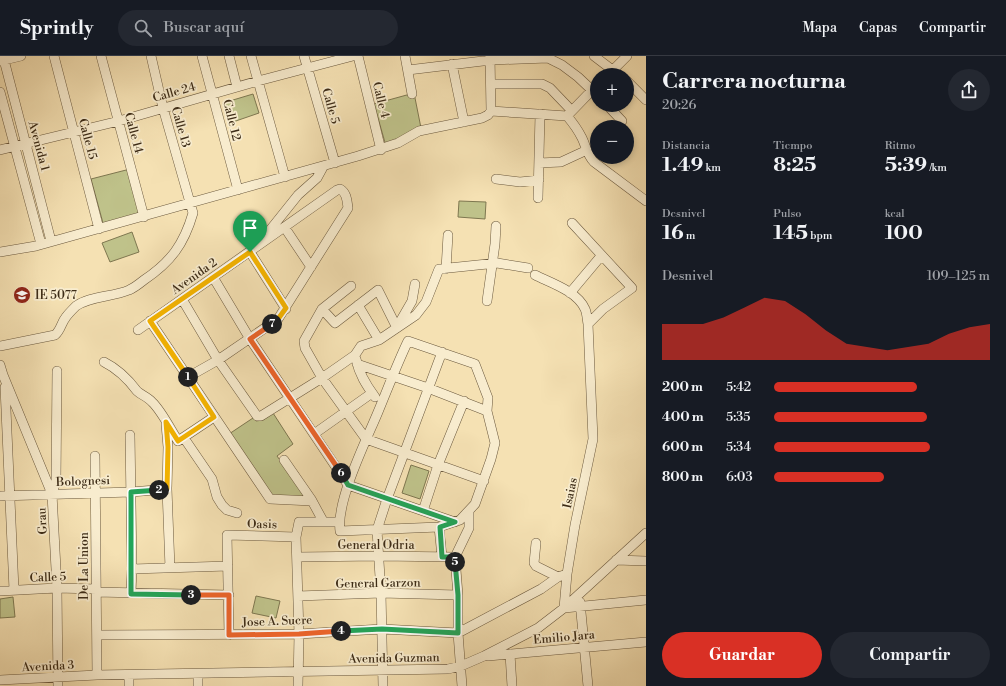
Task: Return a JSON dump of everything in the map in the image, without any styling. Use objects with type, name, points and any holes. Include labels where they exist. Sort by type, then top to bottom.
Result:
[{"type":"street","points":[[2,59],[21,56]]},
{"type":"street","name":"Calle 15","points":[[54,56],[99,229]]},
{"type":"street","name":"Calle 14","points":[[101,56],[144,217]]},
{"type":"street","name":"Calle 13","points":[[151,56],[163,108],[191,204]]},
{"type":"street","name":"Calle 12","points":[[202,56],[238,190]]},
{"type":"street","points":[[229,56],[237,87]]},
{"type":"street","points":[[251,56],[285,177]]},
{"type":"street","name":"Calle 5","points":[[304,56],[335,163]]},
{"type":"street","name":"Calle 24","points":[[0,150],[119,121],[258,81],[353,56]]},
{"type":"street","name":"Calle 4","points":[[358,56],[381,150]]},
{"type":"street","points":[[405,56],[412,94]]},
{"type":"street","points":[[594,56],[607,68]]},
{"type":"street","points":[[618,68],[627,56]]},
{"type":"street","points":[[408,70],[490,58],[548,58],[562,65],[590,86]]},
{"type":"street","points":[[0,252],[41,244],[191,204],[381,150],[398,143],[419,131],[482,118],[488,115],[491,111],[490,58]]},
{"type":"street","name":"Avenida 1","points":[[2,59],[51,241]]},
{"type":"street","points":[[452,64],[464,122]]},
{"type":"street","points":[[491,84],[542,84],[550,88],[570,113],[581,135],[589,157],[646,201]]},
{"type":"street","points":[[634,88],[646,100]]},
{"type":"street","name":"Avenida 1","points":[[0,92],[41,244]]},
{"type":"street","points":[[491,111],[540,114],[570,113],[590,95]]},
{"type":"street","points":[[614,112],[621,120]]},
{"type":"street","points":[[538,198],[540,114]]},
{"type":"street","points":[[539,163],[561,162],[587,150]]},
{"type":"street","points":[[286,308],[253,250],[298,195],[317,178],[323,166]]},
{"type":"street","points":[[496,179],[520,182],[538,180]]},
{"type":"street","name":"Avenida 2","points":[[138,330],[337,190],[343,190],[348,208],[311,267]]},
{"type":"street","points":[[0,346],[54,335],[58,332],[65,318],[76,306],[85,302],[130,290],[152,274],[172,258],[179,247],[193,213],[191,204]]},
{"type":"street","points":[[572,223],[632,288],[603,309],[588,324]]},
{"type":"street","points":[[487,301],[496,226]]},
{"type":"street","points":[[188,377],[250,339],[278,319],[286,308],[311,267],[285,228]]},
{"type":"street","points":[[381,405],[365,384],[359,371],[356,359],[361,346],[379,340],[421,310],[426,302],[439,269],[446,268],[448,234]]},
{"type":"street","points":[[570,293],[601,256]]},
{"type":"street","name":"Isaias","points":[[446,268],[492,265],[497,263],[531,272],[570,293],[579,300],[585,309],[588,324],[593,439],[575,525],[562,575],[564,608]]},
{"type":"street","points":[[213,277],[250,339],[348,485],[455,522]]},
{"type":"street","points":[[397,328],[412,301],[415,284]]},
{"type":"street","points":[[351,286],[322,309],[304,342],[304,348],[322,378],[366,439],[484,481]]},
{"type":"street","points":[[322,309],[335,323],[378,290],[397,328]]},
{"type":"street","points":[[182,299],[218,360],[257,416],[261,416],[289,397],[356,359]]},
{"type":"street","points":[[358,305],[379,340]]},
{"type":"street","points":[[150,321],[270,500],[312,501]]},
{"type":"street","points":[[408,341],[442,352],[475,364],[488,398],[487,411],[495,443],[484,481],[475,504],[460,520],[440,527],[340,531],[338,522],[348,485],[392,375],[408,341]]},
{"type":"street","points":[[383,686],[381,593],[377,530],[387,499],[442,352]]},
{"type":"street","points":[[356,359],[392,375],[464,401],[487,411]]},
{"type":"street","points":[[104,362],[111,365],[125,376],[134,385],[138,392],[152,401],[178,441],[214,417]]},
{"type":"street","name":"Grau","points":[[0,365],[3,377],[52,494],[57,588],[58,682]]},
{"type":"street","points":[[52,494],[56,481],[58,371]]},
{"type":"street","points":[[3,377],[3,413],[11,496],[14,590]]},
{"type":"street","points":[[314,434],[372,393]]},
{"type":"street","points":[[423,511],[438,465],[464,401]]},
{"type":"street","points":[[166,422],[168,447],[167,489],[170,568]]},
{"type":"street","points":[[130,434],[131,594]]},
{"type":"street","points":[[184,438],[212,479],[217,496],[222,505],[227,510],[237,513]]},
{"type":"street","name":"De La Union","points":[[96,456],[97,675]]},
{"type":"street","points":[[284,460],[312,501],[323,521]]},
{"type":"street","name":"Bolognesi","points":[[0,496],[131,492],[167,489]]},
{"type":"street","points":[[462,686],[458,633],[458,595],[454,557],[469,528],[469,512]]},
{"type":"street","points":[[298,686],[299,634],[296,537],[299,522],[338,522]]},
{"type":"street","points":[[440,527],[442,557]]},
{"type":"street","name":"Avenida Guzman","points":[[97,675],[448,669],[461,666],[484,656],[538,628],[564,608],[646,533]]},
{"type":"street","name":"Oasis","points":[[228,566],[227,535],[296,537]]},
{"type":"street","points":[[536,543],[534,563],[536,566],[562,575]]},
{"type":"street","name":"General Odria","points":[[297,557],[454,557]]},
{"type":"street","points":[[616,560],[646,561]]},
{"type":"street","points":[[132,569],[228,566],[229,635]]},
{"type":"street","points":[[458,633],[541,589],[562,575]]},
{"type":"street","name":"Calle 5","points":[[0,591],[57,588],[131,594],[229,595]]},
{"type":"street","name":"General Garzon","points":[[298,596],[381,593],[458,595]]},
{"type":"street","points":[[578,595],[581,606],[588,686]]},
{"type":"street","points":[[564,608],[646,600]]},
{"type":"street","name":"Jose A. Sucre","points":[[97,635],[299,634],[382,629],[458,633]]},
{"type":"street","name":"Emilio Jara","points":[[484,656],[646,642]]},
{"type":"street","points":[[510,654],[512,686]]},
{"type":"street","points":[[198,674],[198,686]]},
{"type":"street","name":"Avenida 3","points":[[0,680],[16,683],[58,682],[97,675]]},
{"type":"street","points":[[128,675],[129,686]]},
{"type":"green space","points":[[414,93],[421,128],[386,146],[374,104]]},
{"type":"green space","points":[[253,94],[259,113],[230,123],[223,103]]},
{"type":"green space","points":[[130,169],[142,214],[103,223],[91,179]]},
{"type":"green space","points":[[459,201],[486,202],[485,219],[458,217]]},
{"type":"green space","points":[[132,232],[139,252],[110,262],[102,243]]},
{"type":"green space","points":[[273,413],[293,444],[277,456],[304,494],[305,498],[272,498],[229,434],[253,418],[256,421],[263,420]]},
{"type":"green space","points":[[411,465],[429,471],[420,499],[402,493]]},
{"type":"green space","points":[[256,596],[280,601],[276,618],[252,613]]},
{"type":"green space","points":[[13,597],[15,617],[0,618],[0,599]]},
{"type":"place","name":"IE 5077","points":[[22,295]]},
{"type":"route","points":[[250,252],[286,308],[278,319],[250,339],[348,485],[455,522],[440,527],[442,557],[454,557],[458,595],[458,633],[382,629],[299,634],[229,635],[229,595],[131,594],[131,492],[167,489],[168,447],[166,422],[178,441],[214,417],[150,321],[250,252]]}]
